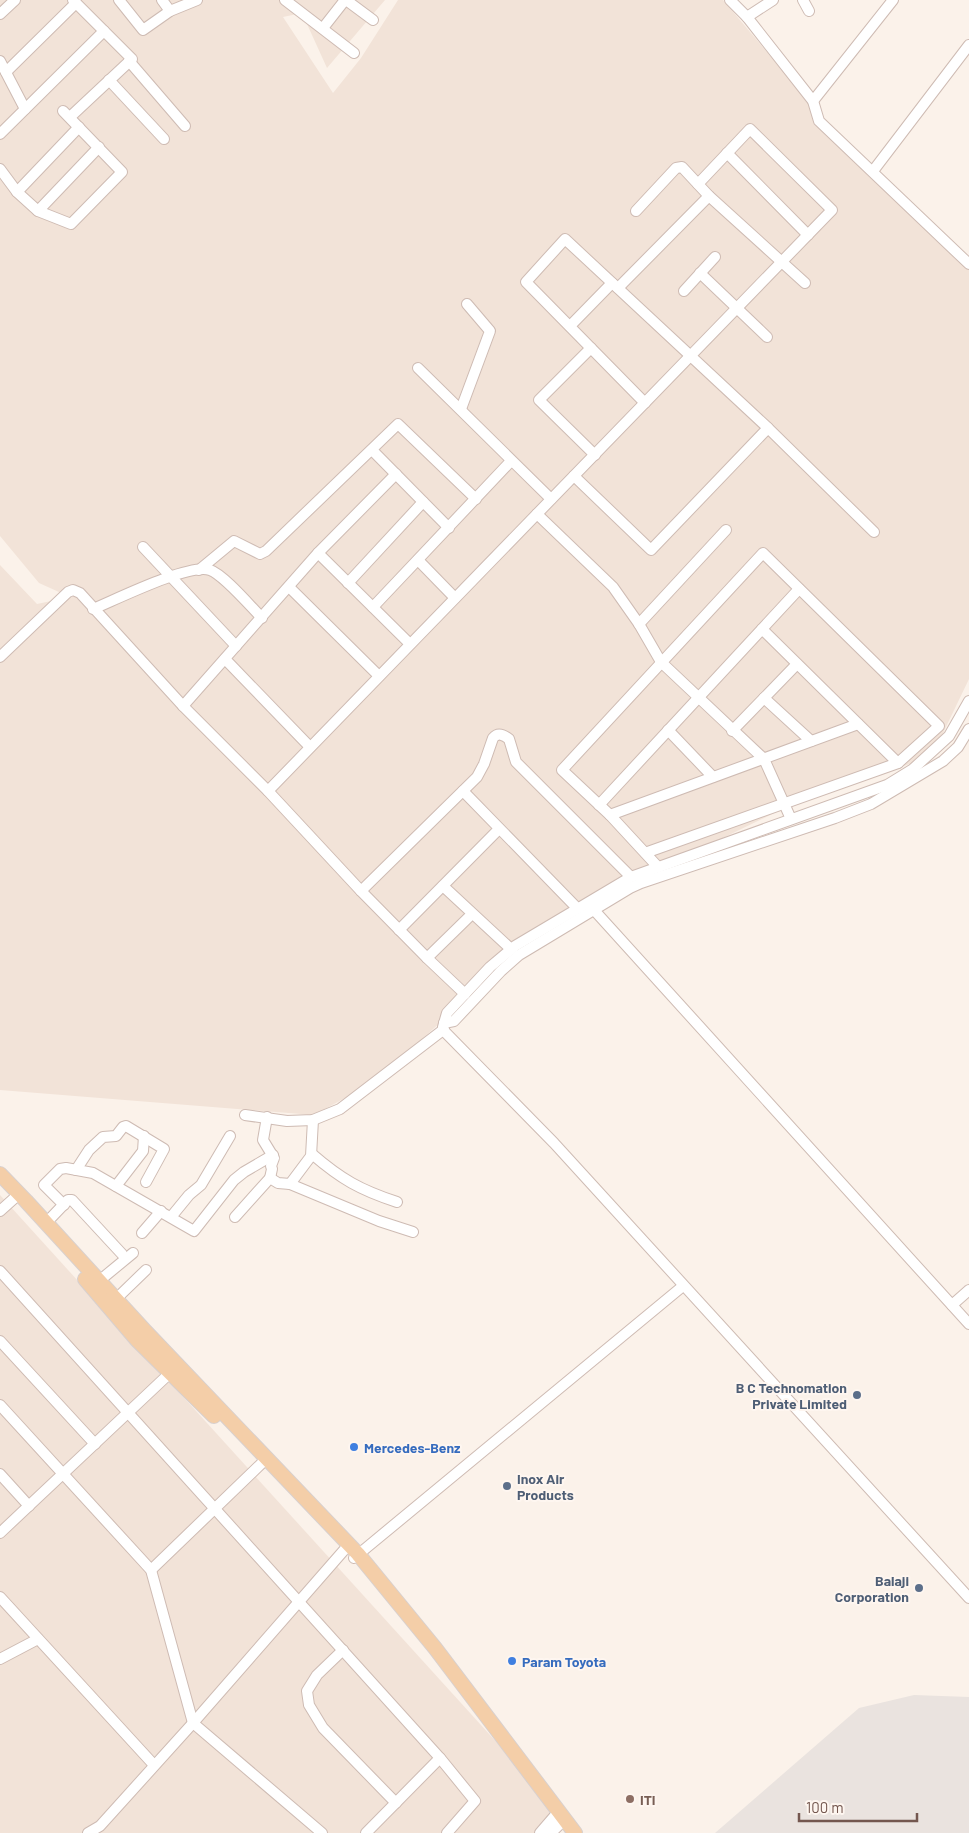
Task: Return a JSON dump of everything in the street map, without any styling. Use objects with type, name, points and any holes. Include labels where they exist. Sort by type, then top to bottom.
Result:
[{"type":"main road","points":[[0,1174],[137,1340],[352,1554]]},
{"type":"main road","points":[[0,1181],[46,1223],[352,1554],[432,1651],[562,1820],[575,1833]]},
{"type":"street","points":[[0,14],[15,0]]},
{"type":"street","points":[[119,0],[143,30],[170,11],[197,0]]},
{"type":"street","points":[[162,0],[170,11]]},
{"type":"street","points":[[285,0],[354,53]]},
{"type":"street","points":[[323,28],[345,0],[373,20]]},
{"type":"street","points":[[730,0],[747,17],[813,101],[819,121],[969,264]]},
{"type":"street","points":[[747,17],[773,0]]},
{"type":"street","points":[[802,0],[809,11]]},
{"type":"street","points":[[813,101],[893,0]]},
{"type":"street","points":[[0,169],[17,192],[38,211],[71,224],[122,172],[67,114],[132,59],[75,1],[6,72]]},
{"type":"street","points":[[0,134],[104,31]]},
{"type":"street","points":[[873,171],[969,45]]},
{"type":"street","points":[[0,61],[25,109]]},
{"type":"street","points":[[129,61],[185,126]]},
{"type":"street","points":[[109,80],[164,139]]},
{"type":"street","points":[[17,192],[79,127]]},
{"type":"street","points":[[268,792],[832,210],[750,129],[698,184]]},
{"type":"street","points":[[38,211],[98,147]]},
{"type":"street","points":[[727,153],[808,235]]},
{"type":"street","points":[[636,210],[676,168],[682,167],[709,196],[805,283]]},
{"type":"street","points":[[570,326],[615,286],[709,196]]},
{"type":"street","points":[[645,403],[526,282],[565,239],[768,428],[874,532]]},
{"type":"street","points":[[684,291],[715,257]]},
{"type":"street","points":[[700,273],[767,337]]},
{"type":"street","points":[[461,409],[490,331],[467,304]]},
{"type":"street","points":[[591,348],[540,400],[595,454]]},
{"type":"street","points":[[418,368],[551,499]]},
{"type":"street","points":[[199,570],[234,541],[260,554],[266,551],[398,424],[476,499]]},
{"type":"street","points":[[574,476],[651,550],[768,428]]},
{"type":"street","points":[[372,450],[449,528]]},
{"type":"street","points":[[373,608],[511,461]]},
{"type":"street","points":[[183,706],[318,553],[396,474]]},
{"type":"street","points":[[348,582],[423,502]]},
{"type":"street","points":[[537,514],[613,587],[639,624],[661,662],[732,731],[764,758],[791,819]]},
{"type":"street","points":[[639,624],[726,530]]},
{"type":"street","points":[[143,547],[236,646]]},
{"type":"street","points":[[318,553],[410,644]]},
{"type":"street","points":[[645,854],[898,763],[939,726],[763,553],[562,770],[610,815],[645,854],[658,867]]},
{"type":"street","points":[[418,560],[455,598]]},
{"type":"street","points":[[93,609],[171,576],[199,570],[210,570],[224,580],[262,618]]},
{"type":"street","points":[[289,587],[379,676]]},
{"type":"street","points":[[599,805],[799,589]]},
{"type":"street","points":[[0,658],[68,592],[73,590],[80,593],[183,706],[399,930],[465,994]]},
{"type":"street","points":[[762,629],[898,763]]},
{"type":"street","points":[[225,659],[310,747]]},
{"type":"street","points":[[732,731],[797,664]]},
{"type":"street","points":[[764,698],[812,741]]},
{"type":"street","points":[[444,1026],[447,1014],[490,967],[511,949],[577,908],[631,877],[886,785],[913,769],[949,736],[969,702]]},
{"type":"street","points":[[246,1115],[287,1121],[313,1120],[340,1109],[444,1026],[454,1021],[494,978],[520,955],[640,883],[871,804],[943,761],[958,747],[968,732],[957,721]]},
{"type":"street","points":[[610,815],[858,724]]},
{"type":"street","points":[[668,730],[714,777]]},
{"type":"street","points":[[360,890],[477,777],[496,735],[505,736],[509,739],[516,762],[631,877]]},
{"type":"street","points":[[463,791],[577,908]]},
{"type":"street","points":[[399,930],[499,829]]},
{"type":"street","points":[[443,886],[511,949]]},
{"type":"street","points":[[594,910],[969,1324]]},
{"type":"street","points":[[427,958],[472,914]]},
{"type":"street","points":[[444,1026],[554,1143],[969,1598]]},
{"type":"street","points":[[235,1218],[270,1178],[273,1155],[263,1140],[266,1118]]},
{"type":"street","points":[[290,1184],[312,1154],[313,1120]]},
{"type":"street","points":[[76,1170],[89,1150],[103,1137],[116,1136],[125,1126],[164,1149],[146,1182]]},
{"type":"street","points":[[116,1186],[143,1151],[144,1136]]},
{"type":"street","points":[[171,1217],[189,1195],[201,1185],[230,1136]]},
{"type":"street","points":[[312,1154],[357,1187],[396,1202]]},
{"type":"street","points":[[64,1205],[44,1186],[60,1168],[93,1173],[194,1231],[234,1180],[273,1155]]},
{"type":"street","points":[[270,1178],[281,1184],[290,1184],[379,1221],[413,1232]]},
{"type":"street","points":[[0,1211],[17,1195]]},
{"type":"street","points":[[46,1223],[68,1200],[72,1200],[127,1253],[100,1281]]},
{"type":"street","points":[[142,1233],[161,1211]]},
{"type":"street","points":[[116,1299],[146,1270]]},
{"type":"street","points":[[0,1271],[440,1758],[475,1801],[447,1833]]},
{"type":"street","points":[[88,1833],[100,1826],[193,1723],[298,1601],[352,1554],[683,1286]]},
{"type":"street","points":[[952,1305],[969,1290]]},
{"type":"street","points":[[0,1341],[95,1444]]},
{"type":"street","points":[[0,1533],[170,1373]]},
{"type":"street","points":[[0,1405],[151,1570],[193,1723],[322,1833]]},
{"type":"street","points":[[151,1570],[262,1463]]},
{"type":"street","points":[[0,1474],[29,1506]]},
{"type":"street","points":[[1,1600],[154,1765]]},
{"type":"street","points":[[0,1659],[38,1639]]},
{"type":"street","points":[[342,1650],[317,1675],[307,1692],[310,1705],[323,1728],[396,1803]]},
{"type":"street","points":[[366,1833],[440,1758]]},
{"type":"street","points":[[540,1833],[562,1820]]},
{"type":"street","points":[[551,1833],[562,1820]]},
{"type":"shaded area","points":[[0,0],[385,0],[327,68],[302,13],[283,17],[333,93],[361,58],[398,0],[723,0],[810,103],[819,122],[969,266],[969,679],[932,756],[787,807],[576,909],[463,994],[442,1021],[374,1082],[314,1115],[0,1090],[0,565],[37,604],[70,597],[39,583],[0,536]]},
{"type":"shaded area","points":[[0,1195],[559,1811],[539,1833],[0,1833]]},
{"type":"shaded area","points":[[914,1695],[969,1697],[969,1833],[715,1833],[859,1708]]},
{"type":"place","name":"B C Technomation Private Limited","points":[[857,1395]]},
{"type":"place","name":"Mercedes-Benz","points":[[354,1447]]},
{"type":"place","name":"Inox Air Products","points":[[507,1486]]},
{"type":"place","name":"Balaji Corporation","points":[[919,1588]]},
{"type":"place","name":"Param Toyota","points":[[512,1661]]},
{"type":"place","name":"ITI","points":[[630,1799]]}]
